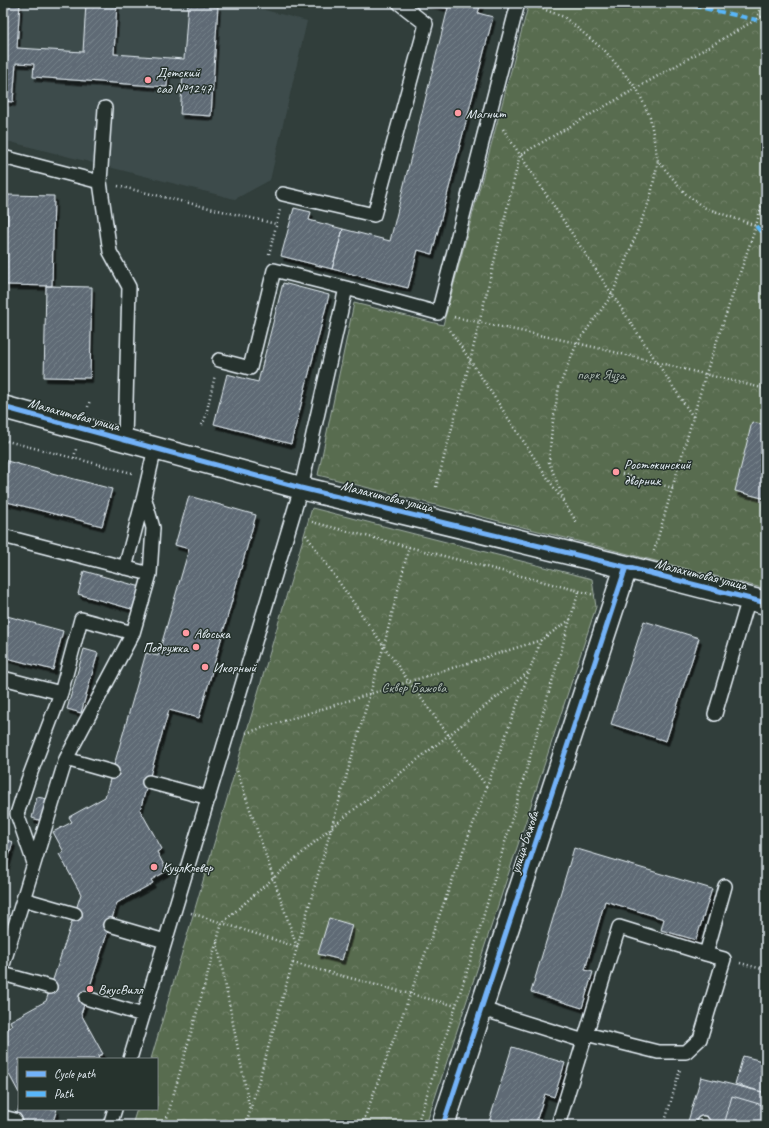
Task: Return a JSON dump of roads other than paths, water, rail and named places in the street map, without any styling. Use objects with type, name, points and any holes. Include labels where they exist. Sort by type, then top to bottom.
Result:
[{"type":"street","name":"Малахитовая улица","points":[[3,407],[301,488],[637,569],[758,600]]},
{"type":"street","name":"улица Бажова","points":[[443,1125],[482,1009],[637,569]]},
{"type":"lane","points":[[284,194],[374,214],[426,24],[399,3]]},
{"type":"lane","points":[[219,360],[250,368],[274,270],[438,313],[518,3]]},
{"type":"lane","points":[[105,108],[100,182],[110,252],[129,287],[125,440]]},
{"type":"lane","points":[[3,157],[100,182]]},
{"type":"lane","points":[[130,1058],[293,517],[301,488],[346,288]]},
{"type":"lane","points":[[125,568],[155,448]]},
{"type":"lane","points":[[3,965],[66,760],[133,633],[150,574],[153,528],[144,496]]},
{"type":"lane","points":[[3,536],[150,574]]},
{"type":"lane","points":[[715,714],[758,600]]},
{"type":"lane","points":[[34,863],[17,814],[28,780],[61,693],[81,619],[133,633]]},
{"type":"lane","points":[[3,678],[61,693]]},
{"type":"lane","points":[[66,760],[112,772]]},
{"type":"lane","points":[[149,782],[209,798]]},
{"type":"lane","points":[[706,954],[725,886]]},
{"type":"lane","points":[[23,899],[75,914]]},
{"type":"lane","points":[[110,925],[165,941]]},
{"type":"lane","points":[[482,1009],[585,1037],[658,1052],[686,1052],[700,1039],[724,959],[619,927],[585,1037],[558,1125]]},
{"type":"lane","points":[[3,974],[50,987]]},
{"type":"lane","points":[[86,998],[143,1014]]},
{"type":"lane","points":[[110,1125],[115,1110]]},
{"type":"place","name":"Детский сад №1247","points":[[148,80]]},
{"type":"place","name":"Магнит","points":[[458,113]]},
{"type":"place","name":"Ростокинский дворник","points":[[616,472]]},
{"type":"place","name":"Авоська","points":[[186,633]]},
{"type":"place","name":"Подружка","points":[[196,647]]},
{"type":"place","name":"Икорный","points":[[205,667]]},
{"type":"place","name":"КуулКлевер","points":[[154,867]]},
{"type":"place","name":"ВкусВилл","points":[[90,989]]},
{"type":"park label","name":"парк Яуза","points":[[601,374]]},
{"type":"park label","name":"Сквер Бажова","points":[[414,687]]}]
